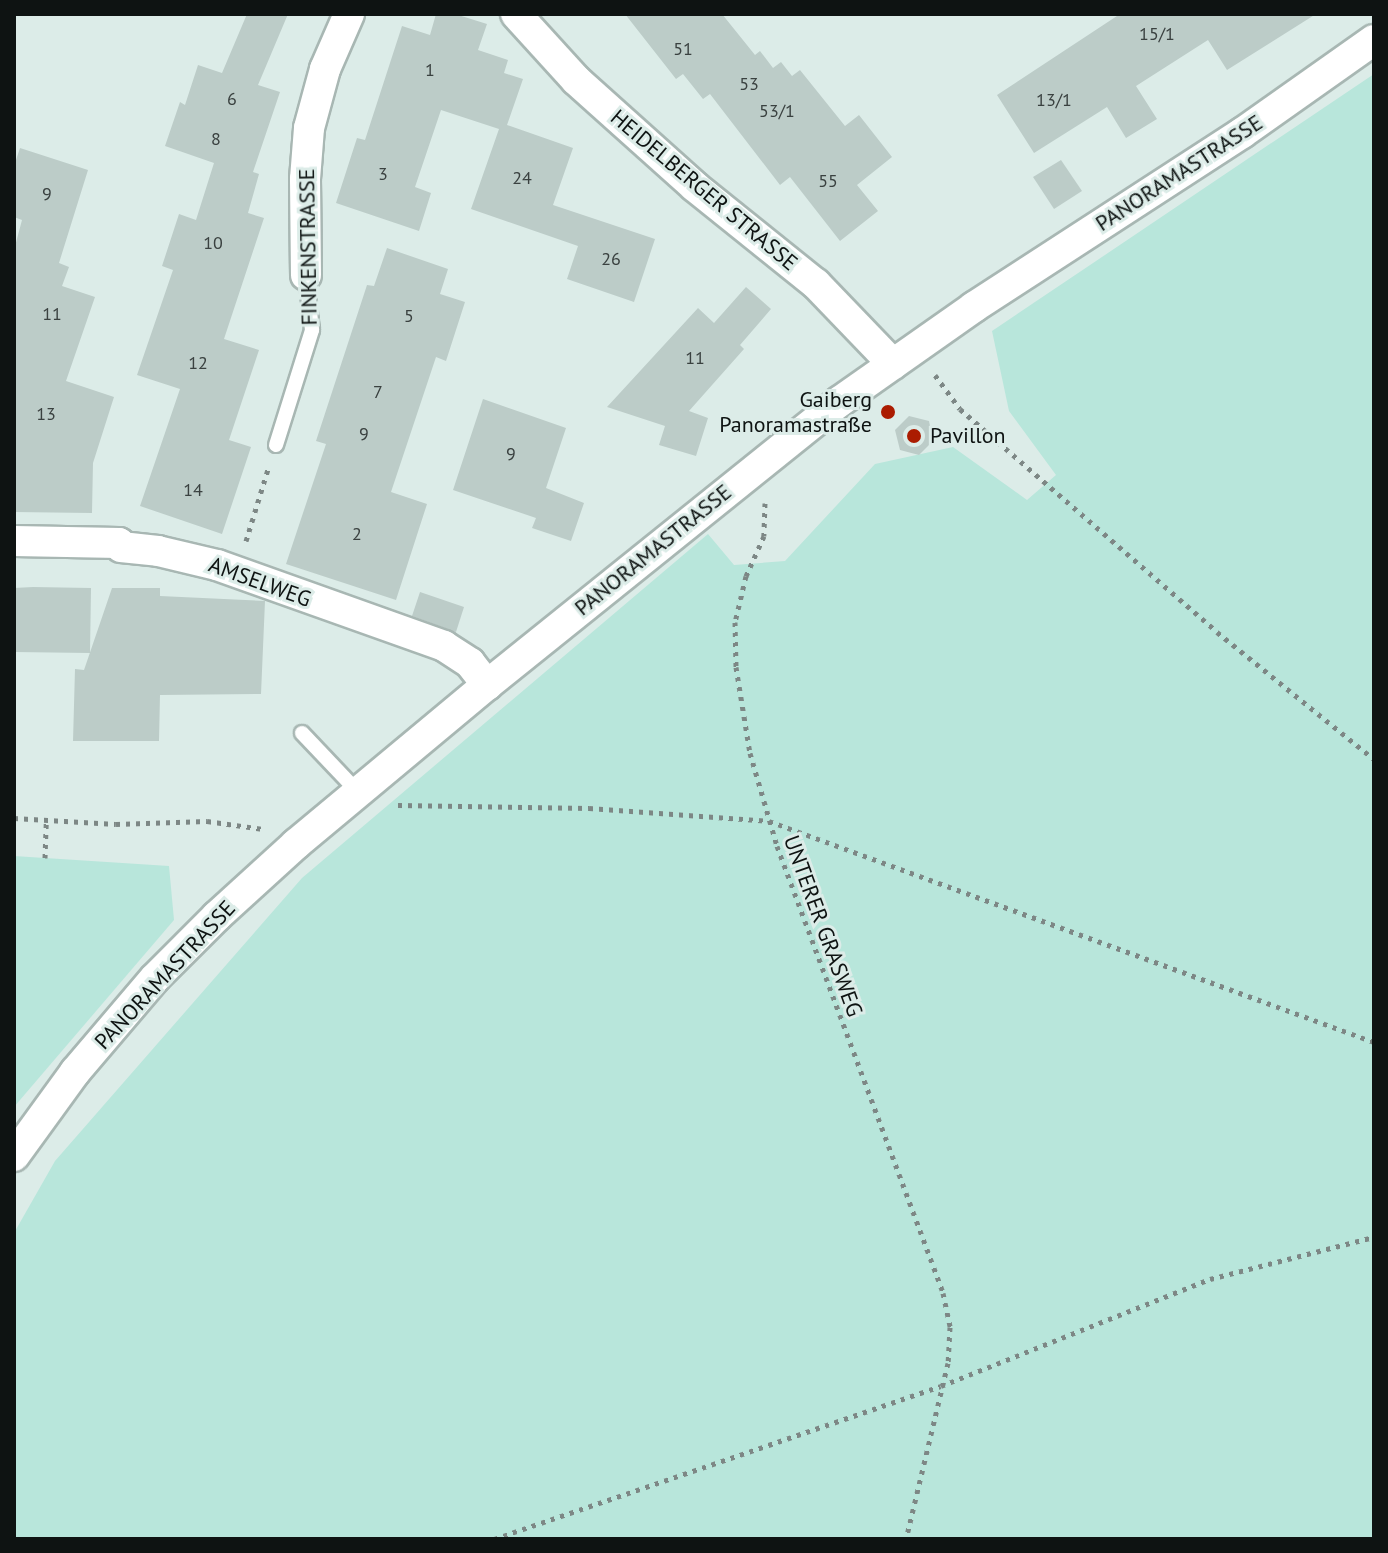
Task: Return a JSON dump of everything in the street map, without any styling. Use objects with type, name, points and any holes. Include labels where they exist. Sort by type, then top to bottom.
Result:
[{"type":"street","name":"FINKENSTRASSE","points":[[306,275],[305,179],[309,128],[328,60],[349,14]]},
{"type":"street","name":"HEIDELBERGER STRASSE","points":[[516,14],[576,80],[694,186],[905,356]]},
{"type":"street","name":"PANORAMASTRASSE","points":[[14,1156],[75,1072],[155,978],[296,844],[487,685],[755,469],[905,356],[1242,133],[1374,40]]},
{"type":"street","name":"AMSELWEG","points":[[14,541],[119,543],[121,547],[158,551],[236,572],[444,646],[470,663],[487,685]]},
{"type":"lane","name":"FINKENSTRASSE","points":[[276,445],[312,330],[306,275]]},
{"type":"lane","points":[[302,733],[352,799]]},
{"type":"path","points":[[905,356],[960,409],[1217,632],[1374,759]]},
{"type":"path","points":[[236,572],[276,445]]},
{"type":"path","name":"UNTERER GRASWEG","points":[[755,469],[767,518],[737,603],[735,646],[742,718],[769,821],[880,1131],[943,1293],[950,1327],[948,1363],[906,1539]]},
{"type":"path","points":[[352,799],[589,808],[769,821],[1374,1042]]},
{"type":"path","points":[[14,818],[244,824],[296,844]]},
{"type":"path","points":[[45,858],[46,821]]},
{"type":"path","points":[[494,1539],[941,1386],[1210,1279],[1374,1237]]},
{"type":"green space","points":[[1374,74],[1374,1539],[14,1539],[14,1233],[55,1161],[302,878],[708,534],[734,565],[785,561],[875,464],[953,447],[1027,500],[1056,475],[1009,411],[992,331]]},
{"type":"green space","points":[[14,856],[169,866],[174,920],[14,1107]]},
{"type":"building","points":[[247,14],[288,14],[258,85],[280,92],[253,172],[259,174],[248,213],[264,218],[224,339],[259,350],[229,440],[251,447],[222,534],[140,506],[180,389],[137,375],[173,270],[162,266],[179,214],[196,220],[214,163],[165,146],[180,102],[185,105],[198,65],[222,73]]},
{"type":"building","points":[[436,14],[455,14],[487,24],[478,50],[508,60],[504,73],[523,79],[507,125],[573,148],[553,205],[655,239],[634,302],[567,279],[578,246],[471,209],[499,129],[441,110],[415,187],[431,193],[419,231],[336,203],[357,138],[365,140],[402,26],[430,35]]},
{"type":"building","points":[[625,14],[722,14],[755,55],[760,51],[773,68],[781,62],[792,76],[800,70],[845,126],[859,115],[892,157],[857,185],[878,211],[840,241],[790,177],[780,185],[710,94],[703,99],[683,74],[676,79]]},
{"type":"building","points":[[1120,14],[1316,14],[1227,70],[1208,40],[1136,86],[1157,119],[1126,138],[1107,107],[1034,153],[997,95]]},
{"type":"building","points":[[20,148],[88,170],[59,263],[69,267],[62,286],[95,297],[66,381],[114,397],[93,463],[92,513],[14,512],[14,250],[22,220],[14,217],[14,166]]},
{"type":"building","points":[[1061,160],[1082,191],[1054,209],[1033,177]]},
{"type":"building","points":[[387,248],[448,269],[440,294],[465,302],[446,361],[436,357],[391,492],[427,504],[396,600],[286,564],[326,444],[316,441],[367,285],[374,286]]},
{"type":"building","points":[[746,287],[771,309],[740,345],[744,349],[689,411],[708,418],[696,456],[659,445],[665,426],[607,407],[698,308],[714,323]]},
{"type":"building","points":[[483,399],[566,428],[546,488],[584,503],[571,541],[532,528],[536,518],[453,490]]},
{"type":"building","name":"Pavillon","points":[[909,416],[929,421],[933,441],[919,455],[900,450],[895,430]]},
{"type":"building","points":[[14,588],[91,588],[90,653],[14,652]]},
{"type":"building","points":[[112,588],[160,588],[160,596],[265,601],[261,694],[160,695],[159,741],[73,741],[75,669],[84,670]]},
{"type":"building","points":[[420,592],[464,607],[456,632],[412,616]]},
{"type":"place","name":"Gaiberg Panoramastraße","points":[[888,412]]},
{"type":"place","name":"Pavillon","points":[[914,436]]}]
